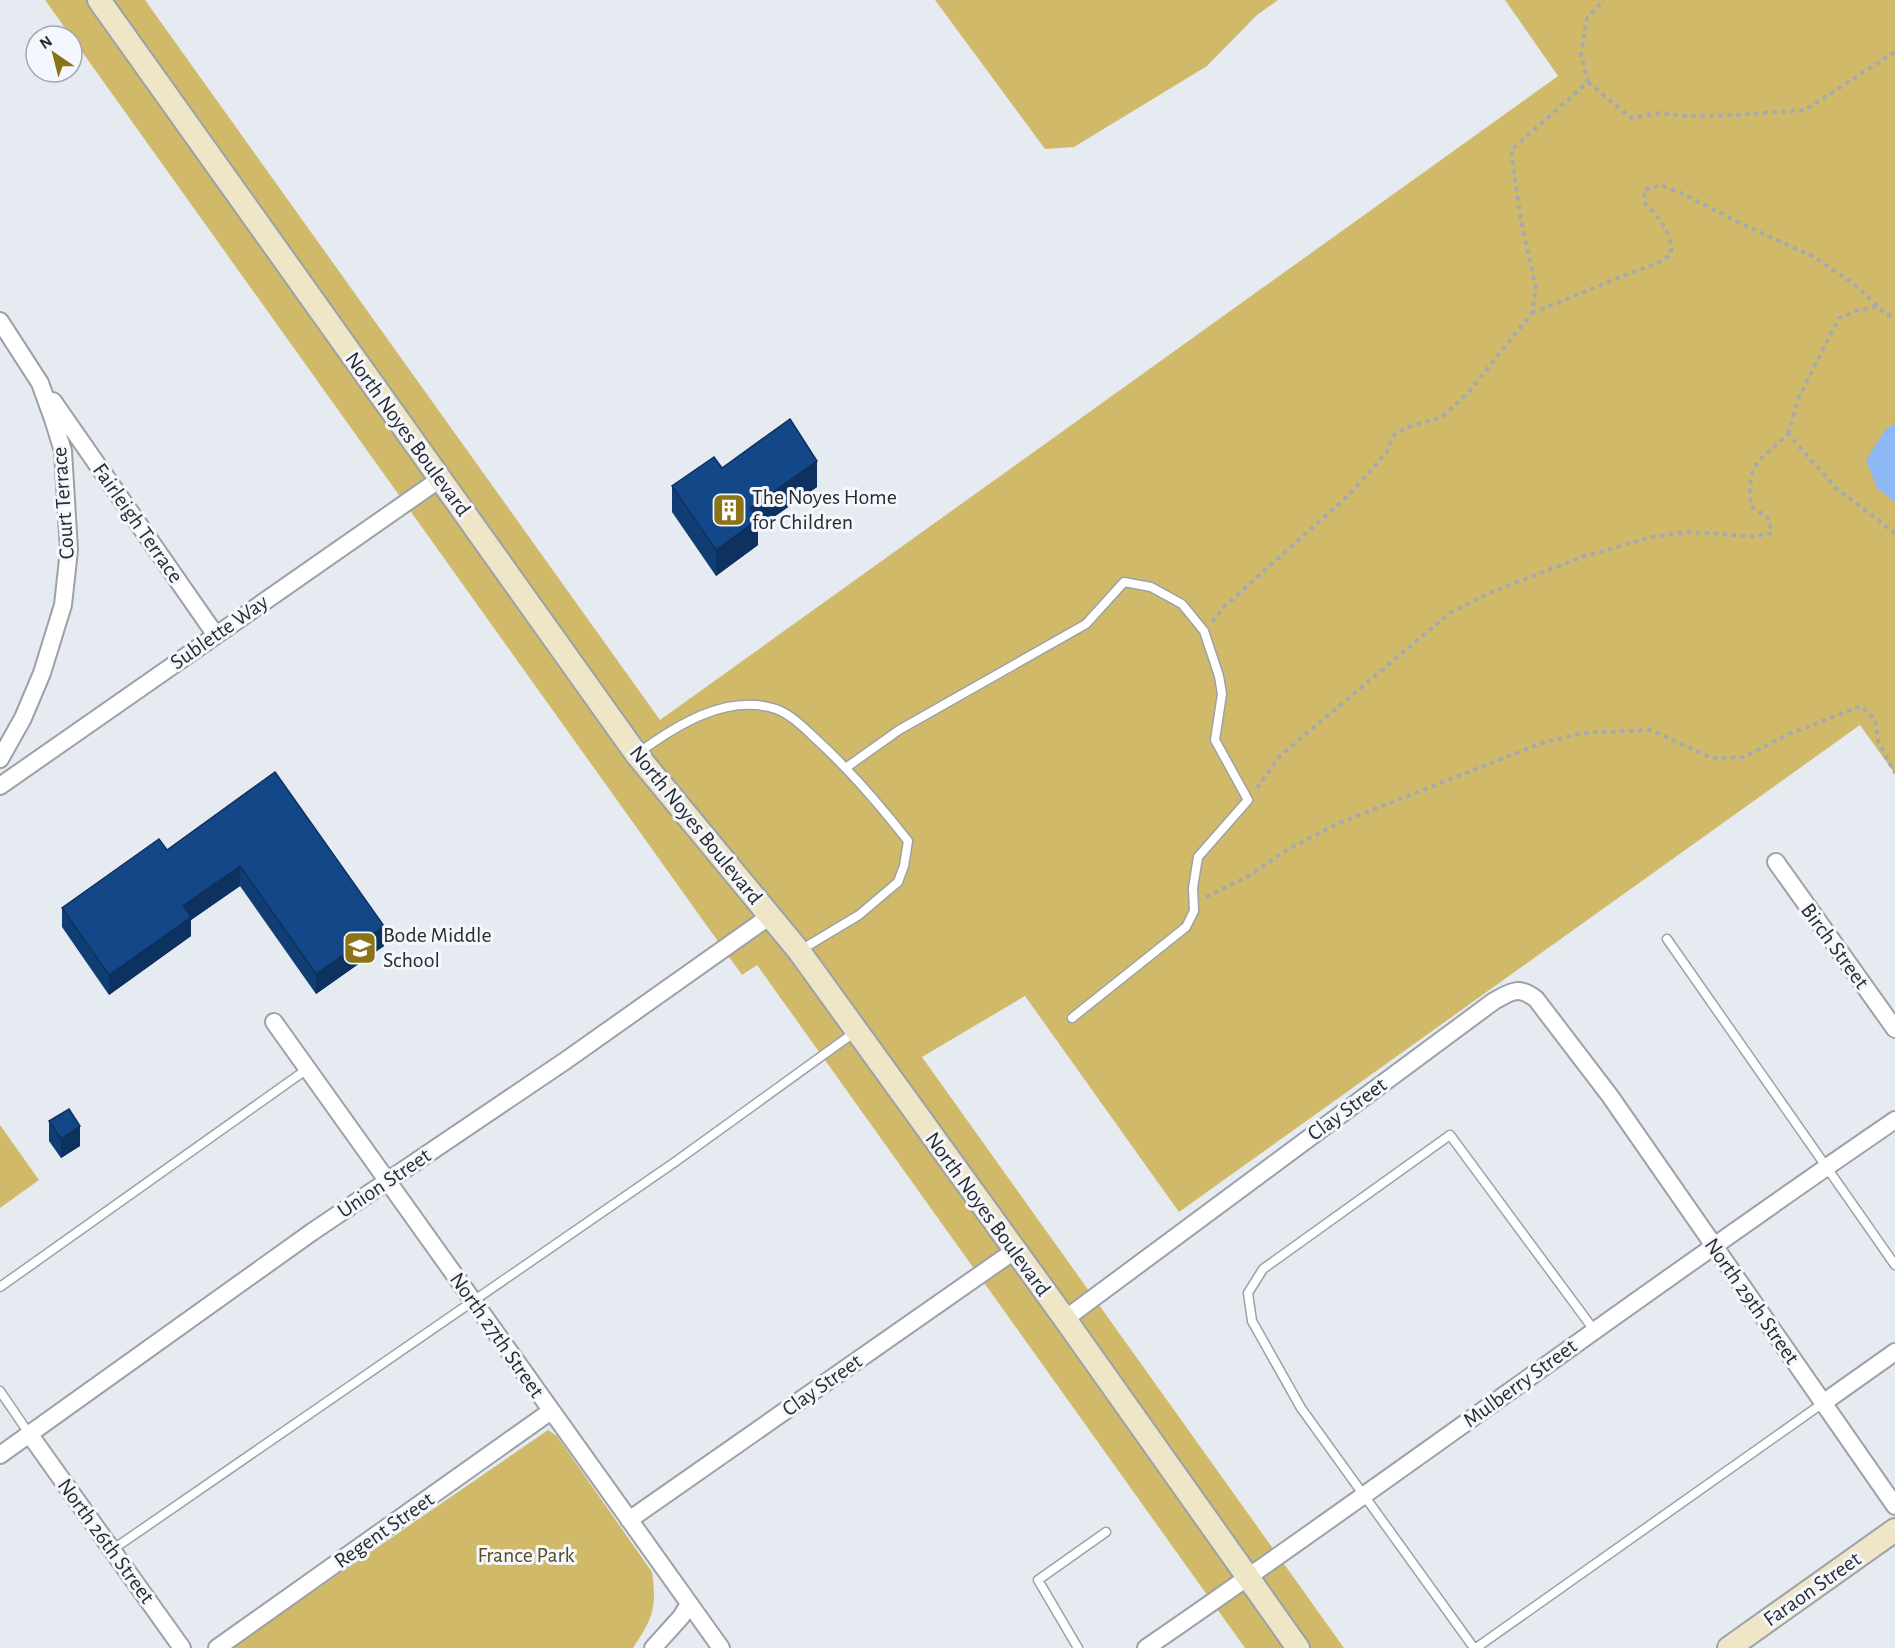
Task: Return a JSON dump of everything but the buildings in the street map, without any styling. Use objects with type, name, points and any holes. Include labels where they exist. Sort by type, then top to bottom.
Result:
[{"type":"street","name":"North Noyes Boulevard","points":[[99,0],[637,755],[800,951],[1298,1648]]},
{"type":"street","name":"Court Terrace","points":[[0,321],[40,383],[63,452],[69,550],[63,605],[42,673],[23,718],[0,759]]},
{"type":"street","name":"Fairleigh Terrace","points":[[40,383],[216,634]]},
{"type":"street","name":"Sublette Way","points":[[0,786],[440,479]]},
{"type":"street","name":"Birch Street","points":[[1776,862],[1895,1029]]},
{"type":"street","name":"Union Street","points":[[0,1455],[312,1232],[565,1062],[770,915]]},
{"type":"street","name":"Clay Street","points":[[1065,1319],[1494,1002],[1515,990],[1527,992],[1536,999],[1610,1096]]},
{"type":"street","name":"North 27th Street","points":[[274,1022],[721,1648]]},
{"type":"street","name":"North 29th Street","points":[[1610,1096],[1895,1506]]},
{"type":"street","name":"Mulberry Street","points":[[1146,1648],[1248,1578],[1713,1245],[1895,1120]]},
{"type":"street","name":"Clay Street","points":[[629,1520],[1014,1251]]},
{"type":"street","points":[[1823,1402],[1895,1352]]},
{"type":"street","name":"Regent Street","points":[[217,1648],[551,1411]]},
{"type":"street","name":"North 26th Street","points":[[30,1435],[182,1648]]},
{"type":"street","name":"Faraon Street","points":[[1729,1648],[1895,1530]]},
{"type":"street","points":[[653,1648],[681,1617],[689,1604]]},
{"type":"lane","points":[[847,767],[899,730],[1086,624],[1124,582],[1151,587],[1182,604],[1204,632],[1219,676],[1222,694],[1215,740],[1248,800],[1198,857],[1193,888],[1194,911],[1186,927],[1072,1018]]},
{"type":"lane","points":[[637,755],[664,734],[712,711],[744,705],[775,709],[794,719],[847,767],[908,841],[904,866],[898,882],[859,915],[800,951]]},
{"type":"lane","points":[[1667,939],[1895,1265]]},
{"type":"lane","points":[[112,1550],[675,1162],[857,1031]]},
{"type":"lane","points":[[0,1287],[303,1072],[310,1072]]},
{"type":"lane","points":[[1594,1330],[1450,1135],[1263,1269],[1248,1293],[1252,1320],[1301,1408],[1475,1648],[1823,1402]]},
{"type":"lane","points":[[0,1390],[30,1435]]},
{"type":"lane","points":[[1078,1648],[1038,1580],[1106,1532]]},
{"type":"path","points":[[1604,0],[1587,18],[1581,55],[1587,82],[1631,118],[1659,113],[1685,116],[1726,116],[1805,110],[1895,52]]},
{"type":"path","points":[[1532,313],[1536,289],[1520,215],[1511,150],[1587,82]]},
{"type":"path","points":[[1204,632],[1225,606],[1350,494],[1387,452],[1393,436],[1408,428],[1442,417],[1467,394],[1532,313],[1658,263],[1671,254],[1672,242],[1659,218],[1645,203],[1644,190],[1660,185],[1679,192],[1812,256],[1853,283],[1887,315],[1895,316]]},
{"type":"path","points":[[1248,800],[1280,756],[1450,613],[1489,593],[1582,557],[1652,537],[1687,532],[1754,536],[1772,533],[1768,518],[1751,507],[1749,487],[1753,466],[1788,435],[1799,397],[1839,318],[1878,306]]},
{"type":"path","points":[[1788,435],[1836,488],[1895,532]]},
{"type":"path","points":[[1194,903],[1247,877],[1285,851],[1339,823],[1545,742],[1583,733],[1651,730],[1712,758],[1744,757],[1789,734],[1860,705],[1875,719],[1878,741],[1895,773]]},
{"type":"green space","points":[[45,0],[145,0],[660,720],[1558,76],[1505,0],[1895,0],[1895,774],[1860,725],[1179,1212],[1025,996],[922,1057],[1344,1648],[1245,1648],[757,965],[742,975],[84,55],[84,24],[62,24]]},
{"type":"green space","points":[[935,0],[1278,0],[1257,15],[1207,66],[1074,147],[1045,149]]},
{"type":"green space","points":[[0,1125],[39,1180],[0,1208]]},
{"type":"green space","name":"France Park","points":[[548,1430],[557,1436],[652,1572],[654,1595],[652,1612],[633,1648],[231,1648]]},
{"type":"water","points":[[1895,423],[1895,502],[1877,488],[1866,460],[1885,430]]},
{"type":"place","name":"The Noyes Home for Children","points":[[729,510]]},
{"type":"place","name":"Bode Middle School","points":[[360,948]]}]
